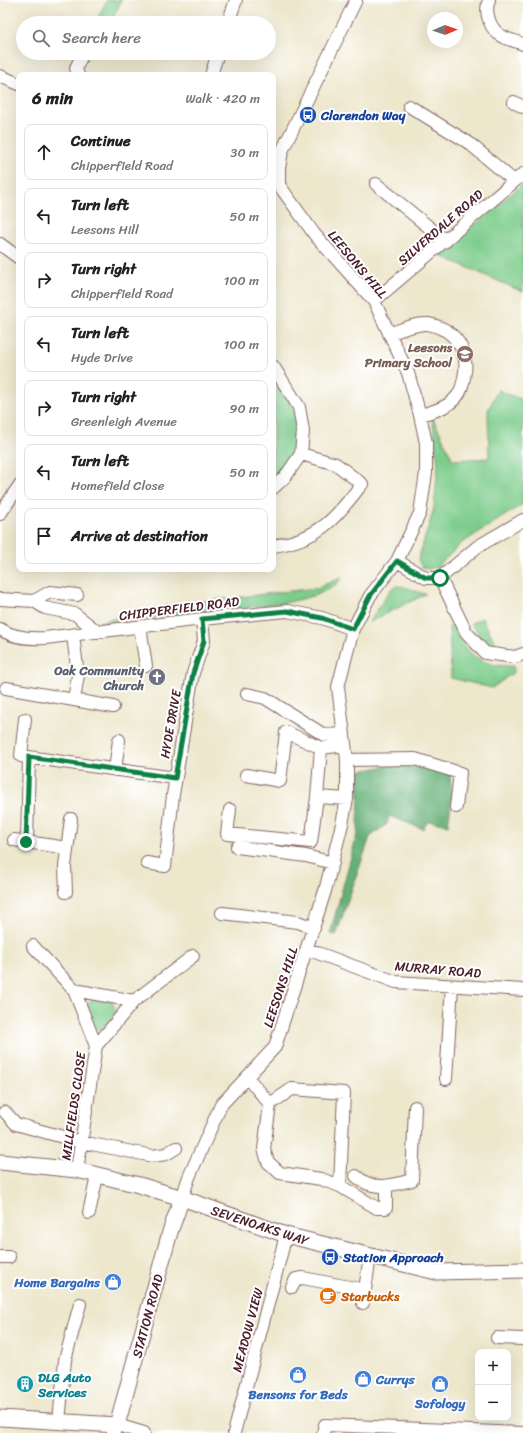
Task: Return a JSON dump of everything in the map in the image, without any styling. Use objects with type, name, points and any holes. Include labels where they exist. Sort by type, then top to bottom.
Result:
[{"type":"main road","name":"SEVENOAKS WAY","points":[[0,1162],[77,1170],[182,1198],[286,1235],[436,1272],[523,1270]]},
{"type":"main road","name":"STATION ROAD","points":[[115,1429],[170,1232],[182,1198]]},
{"type":"main road","points":[[0,1418],[59,1421],[115,1429]]},
{"type":"street","points":[[230,16],[236,0]]},
{"type":"street","name":"LEESONS HILL","points":[[182,1198],[189,1176],[221,1105],[276,1047],[333,864],[347,799],[347,760],[338,687],[353,629],[370,596],[397,561],[420,513],[426,473],[426,443],[408,373],[374,301],[315,235],[280,185],[278,149],[356,0]]},
{"type":"street","points":[[489,0],[487,6],[489,22],[500,36],[523,44]]},
{"type":"street","points":[[77,72],[76,68],[80,60]]},
{"type":"street","points":[[212,72],[216,60]]},
{"type":"street","points":[[0,76],[16,83]]},
{"type":"street","points":[[409,106],[469,143],[518,178]]},
{"type":"street","name":"SILVERDALE ROAD","points":[[374,301],[518,178]]},
{"type":"street","points":[[376,184],[446,241]]},
{"type":"street","points":[[0,244],[16,256]]},
{"type":"street","points":[[389,334],[413,326],[427,324],[440,328],[453,336],[464,350],[467,365],[458,396],[441,408],[420,415]]},
{"type":"street","points":[[276,371],[299,407],[303,431],[301,454],[285,477],[276,485]]},
{"type":"street","points":[[276,546],[293,543],[318,532],[342,510],[362,484],[336,464],[301,454]]},
{"type":"street","points":[[0,514],[16,490]]},
{"type":"street","points":[[397,561],[426,578],[440,578],[477,547],[523,520]]},
{"type":"street","points":[[440,578],[466,632],[485,653],[515,657],[523,654]]},
{"type":"street","points":[[34,601],[50,592],[77,595]]},
{"type":"street","points":[[0,599],[34,601],[45,608],[74,614],[98,632]]},
{"type":"street","name":"CHIPPERFIELD ROAD","points":[[2,633],[28,639],[287,611],[322,618],[353,629]]},
{"type":"street","name":"HYDE DRIVE","points":[[147,863],[165,866],[175,778],[193,673],[204,641],[202,619]]},
{"type":"street","points":[[140,627],[146,666]]},
{"type":"street","points":[[73,635],[78,675],[74,700]]},
{"type":"street","points":[[6,688],[112,707]]},
{"type":"street","points":[[247,694],[265,698],[324,735],[344,739]]},
{"type":"street","points":[[25,719],[21,756],[175,778]]},
{"type":"street","points":[[246,775],[280,781],[286,732],[321,748],[344,739]]},
{"type":"street","points":[[114,770],[119,740]]},
{"type":"street","points":[[230,810],[227,834],[311,842],[317,797],[321,748]]},
{"type":"street","points":[[26,842],[29,757]]},
{"type":"street","points":[[347,760],[415,759],[460,773],[456,806]]},
{"type":"street","points":[[317,797],[347,799]]},
{"type":"street","points":[[66,892],[65,866],[71,819]]},
{"type":"street","points":[[14,840],[67,848]]},
{"type":"street","points":[[237,847],[306,856],[333,864]]},
{"type":"street","points":[[222,913],[298,922],[314,928]]},
{"type":"street","name":"MILLFIELDS CLOSE","points":[[33,946],[74,990],[96,1046],[77,1170]]},
{"type":"street","name":"MURRAY ROAD","points":[[307,949],[396,982],[523,990]]},
{"type":"street","name":"MILLFIELDS CLOSE","points":[[96,1046],[134,1001],[193,956]]},
{"type":"street","points":[[446,1080],[452,986]]},
{"type":"street","points":[[74,990],[134,1001]]},
{"type":"street","points":[[247,1077],[270,1104],[264,1149],[268,1162],[280,1173],[321,1179],[340,1186],[377,1208],[386,1208],[386,1187]]},
{"type":"street","points":[[270,1104],[292,1089],[344,1093],[340,1186]]},
{"type":"street","points":[[356,1176],[362,1183],[386,1187],[412,1180],[415,1107]]},
{"type":"street","points":[[5,1112],[16,1124],[81,1142],[153,1156],[166,1154],[176,1148]]},
{"type":"street","points":[[89,1213],[97,1176]]},
{"type":"street","name":"MEADOW VIEW","points":[[234,1433],[286,1235]]},
{"type":"street","points":[[363,1303],[370,1256]]},
{"type":"street","points":[[292,1287],[296,1279],[303,1278],[365,1290]]},
{"type":"street","points":[[59,1421],[65,1360],[80,1304]]},
{"type":"street","points":[[497,1338],[523,1339]]},
{"type":"street","points":[[322,1433],[325,1425],[523,1433]]},
{"type":"street","points":[[115,1429],[144,1433]]},
{"type":"green space","points":[[107,0],[122,0],[114,16],[99,16]]},
{"type":"green space","points":[[523,184],[523,292],[439,255]]},
{"type":"green space","points":[[276,380],[288,398],[296,420],[293,448],[285,465],[276,476]]},
{"type":"green space","points":[[498,390],[523,400],[523,504],[462,543],[437,567],[429,569],[422,567],[418,560],[434,508],[438,465],[432,416],[453,460],[489,458],[488,410]]},
{"type":"green space","points":[[343,577],[336,585],[317,595],[285,603],[99,624],[99,622],[171,605],[316,588]]},
{"type":"green space","points":[[397,586],[426,594],[369,622],[391,589]]},
{"type":"green space","points":[[482,618],[497,646],[481,638],[471,623]]},
{"type":"green space","points":[[452,625],[463,644],[476,657],[491,664],[514,666],[514,672],[492,688],[451,678],[449,627]]},
{"type":"green space","points":[[409,762],[450,774],[452,798],[448,825],[428,821],[423,829],[389,816],[387,824],[370,837],[336,935],[330,934],[358,831],[359,771]]},
{"type":"green space","points":[[93,998],[112,1001],[116,1012],[102,1030],[93,1027],[85,1007]]},
{"type":"place","name":"Clarendon Way","points":[[308,115]]},
{"type":"place","name":"Leesons Primary School","points":[[465,354]]},
{"type":"place","name":"Oak Community Church","points":[[157,677]]},
{"type":"place","name":"Station Approach","points":[[330,1257]]},
{"type":"place","name":"Home Bargains","points":[[113,1282]]},
{"type":"place","name":"Starbucks","points":[[328,1296]]},
{"type":"place","name":"Bensons for Beds","points":[[298,1375]]},
{"type":"place","name":"Currys","points":[[363,1379]]},
{"type":"place","name":"DLG Auto Services","points":[[25,1384]]},
{"type":"place","name":"Sofology","points":[[440,1384]]},
{"type":"route","points":[[26,842],[29,757],[175,778],[193,673],[204,641],[202,619],[287,611],[322,618],[353,629],[370,596],[397,561],[426,578],[440,578]]}]
